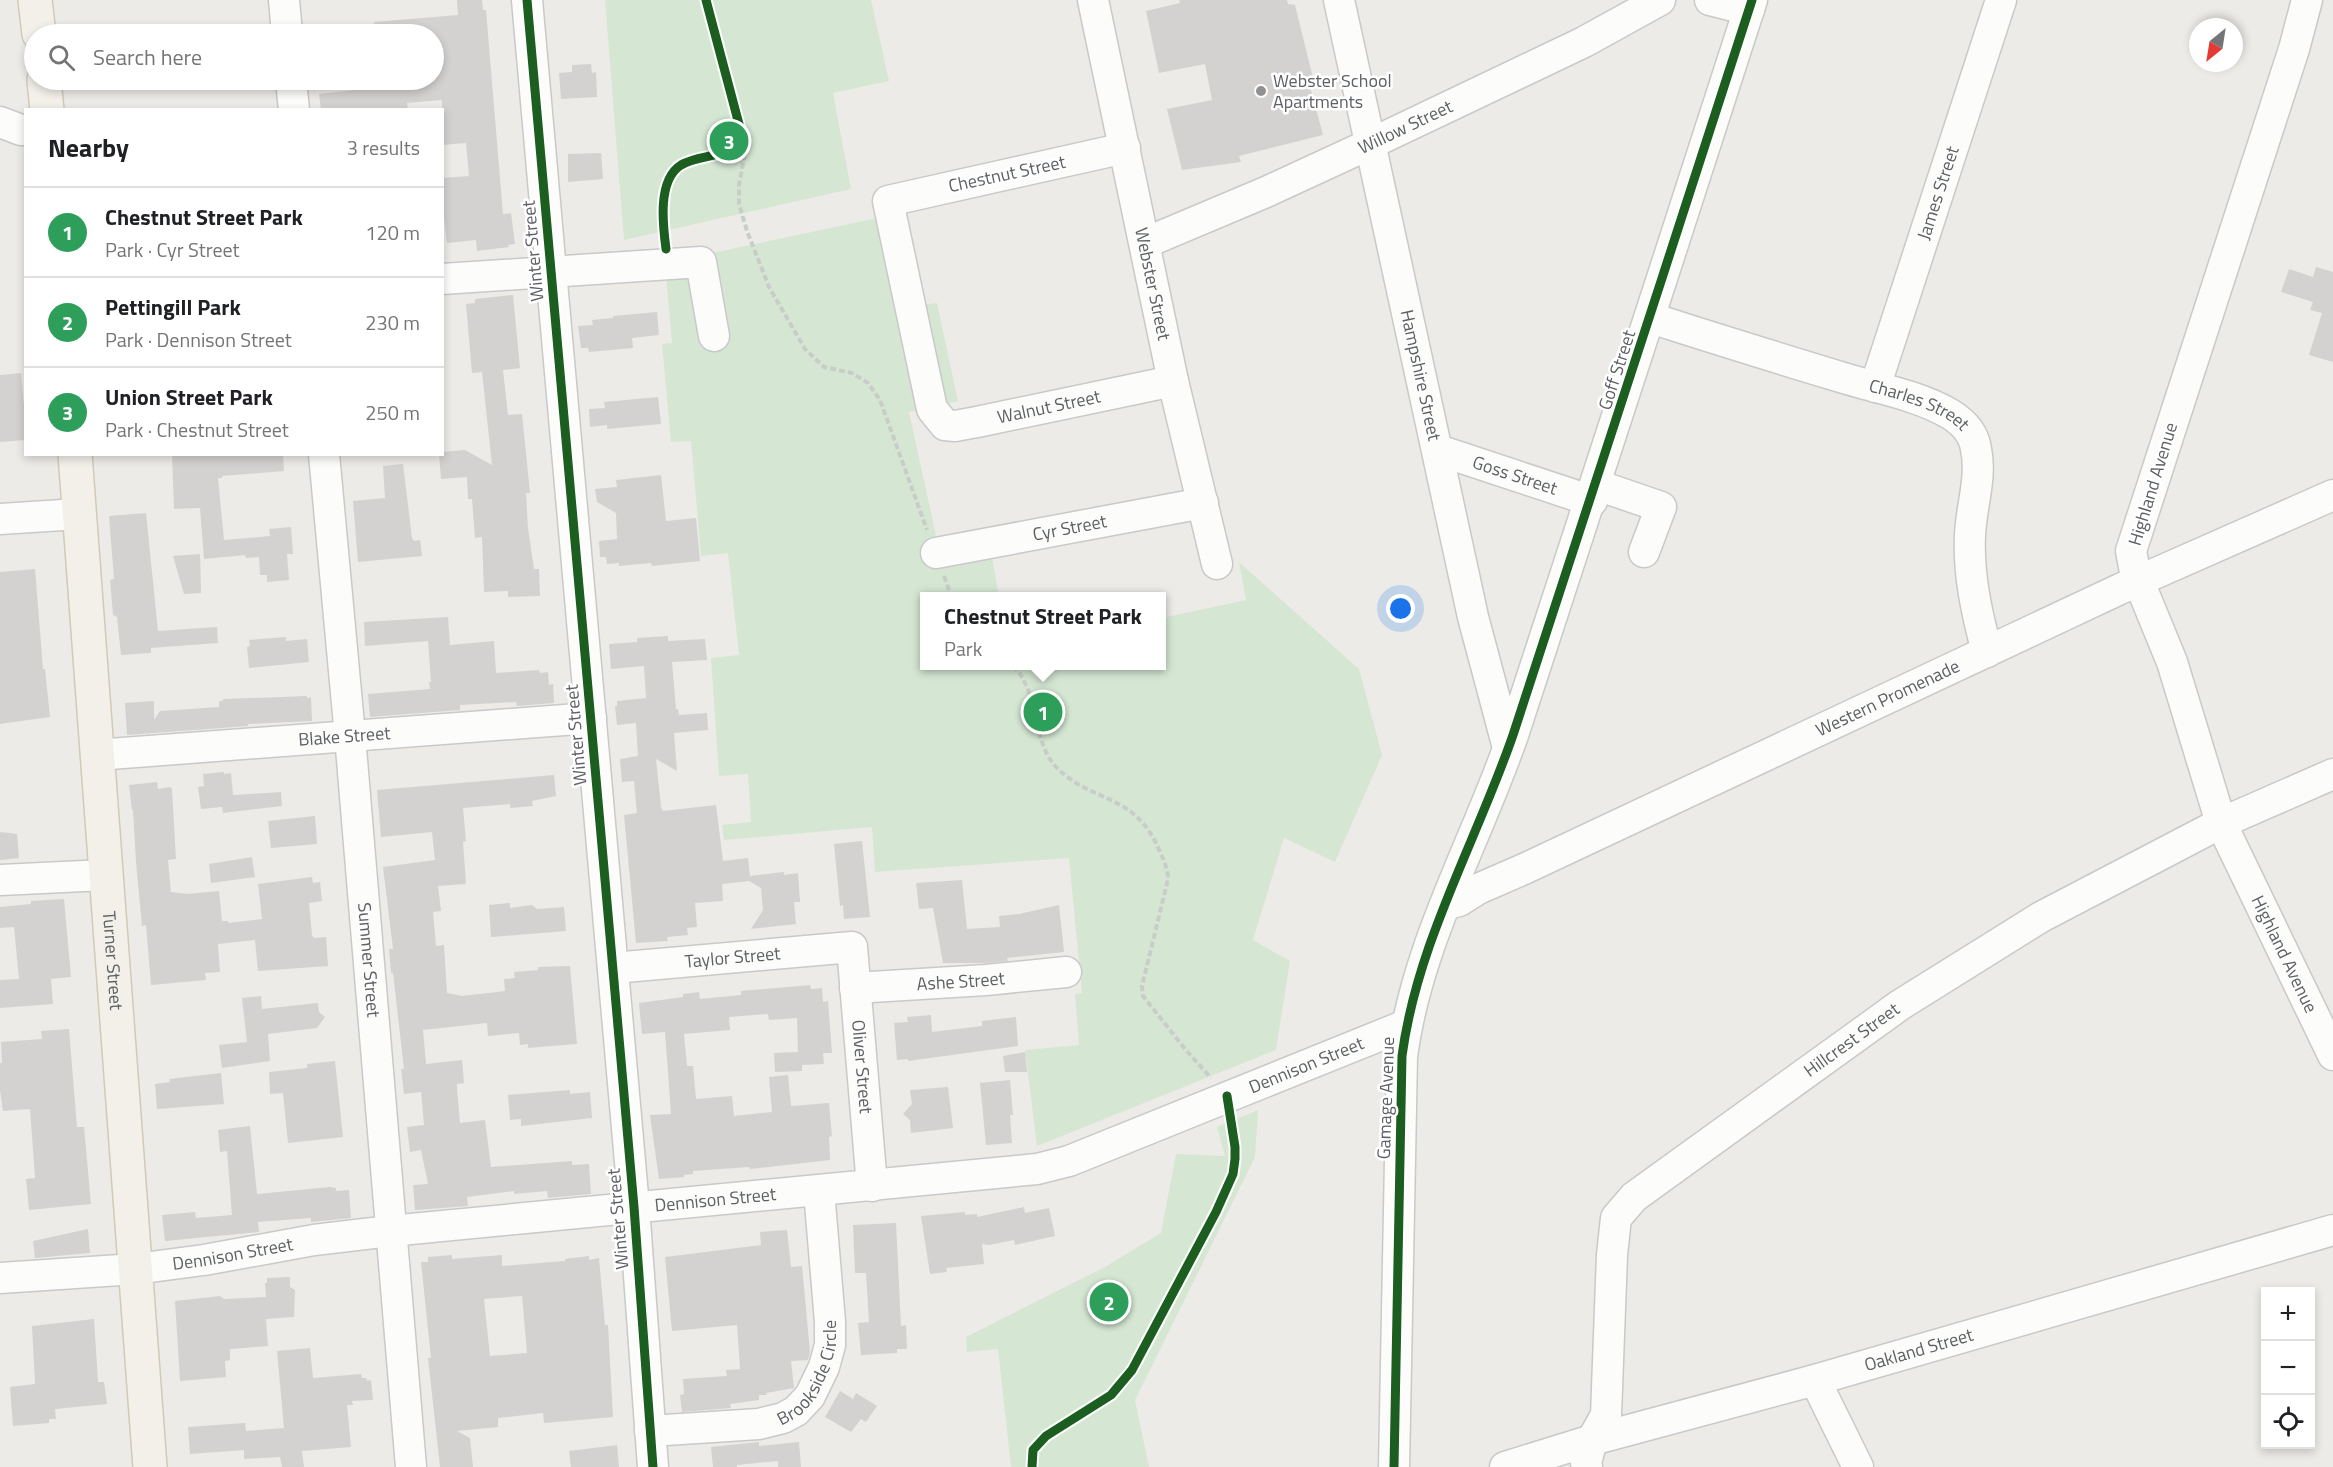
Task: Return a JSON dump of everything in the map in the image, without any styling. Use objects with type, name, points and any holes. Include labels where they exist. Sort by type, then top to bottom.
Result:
[{"type":"main road","points":[[35,0],[38,24]]},
{"type":"main road","points":[[45,90],[47,108]]},
{"type":"main road","name":"Turner Street","points":[[75,456],[150,1467]]},
{"type":"street","points":[[284,0],[286,24]]},
{"type":"street","name":"Winter Street","points":[[527,0],[634,1207],[653,1467]]},
{"type":"street","name":"Webster Street","points":[[1094,0],[1173,381],[1217,564]]},
{"type":"street","name":"Hampshire Street","points":[[1339,0],[1473,617],[1508,748]]},
{"type":"street","name":"Willow Street","points":[[1145,243],[1266,192],[1370,144],[1584,42],[1659,0]]},
{"type":"street","points":[[1710,0],[1751,5]]},
{"type":"street","name":"James Street","points":[[1875,387],[2001,0]]},
{"type":"street","name":"Highland Avenue","points":[[2307,0],[2294,49],[2134,541],[2131,560],[2172,662],[2221,823],[2330,1041]]},
{"type":"street","name":"Goff Street","points":[[1508,748],[1594,493],[1751,5]]},
{"type":"street","points":[[292,90],[294,108]]},
{"type":"street","points":[[0,122],[24,129]]},
{"type":"street","name":"Chestnut Street","points":[[932,410],[888,201],[1125,148]]},
{"type":"street","points":[[444,279],[701,262],[714,336]]},
{"type":"street","name":"Charles Street","points":[[1650,318],[1929,405],[1949,414],[1968,430],[1976,447],[1979,471],[1971,513],[1973,594],[1988,652]]},
{"type":"street","name":"Walnut Street","points":[[932,410],[945,425],[955,426],[1173,381]]},
{"type":"street","name":"Goss Street","points":[[1438,450],[1594,493],[1660,507],[1644,552]]},
{"type":"street","name":"Summer Street","points":[[324,456],[411,1467]]},
{"type":"street","name":"Western Promenade","points":[[1445,905],[1460,901],[1495,881],[2139,582],[2333,495]]},
{"type":"street","name":"Cyr Street","points":[[936,554],[1203,503]]},
{"type":"street","points":[[0,519],[78,514]]},
{"type":"street","name":"Blake Street","points":[[96,755],[591,718]]},
{"type":"street","name":"Gamage Avenue","points":[[1394,1467],[1402,1056],[1406,1025],[1413,992],[1445,905],[1508,748]]},
{"type":"street","name":"Hillcrest Street","points":[[1590,1454],[1606,1415],[1612,1255],[1616,1218],[1634,1197],[1900,1005],[2042,917],[2221,823],[2333,774]]},
{"type":"street","points":[[0,880],[105,875]]},
{"type":"street","name":"Taylor Street","points":[[613,968],[852,947]]},
{"type":"street","name":"Oliver Street","points":[[852,947],[872,1186]]},
{"type":"street","name":"Ashe Street","points":[[855,988],[986,980],[1066,972]]},
{"type":"street","name":"Dennison Street","points":[[0,1278],[135,1269],[204,1260],[314,1240],[390,1231],[1037,1169],[1069,1161],[1406,1025]]},
{"type":"street","name":"Brookside Circle","points":[[650,1431],[759,1424],[783,1418],[796,1411],[810,1396],[824,1367],[830,1345],[819,1191]]},
{"type":"street","name":"Oakland Street","points":[[1505,1467],[1590,1454],[1815,1380],[2333,1230]]},
{"type":"street","points":[[1815,1380],[1858,1467]]},
{"type":"path","points":[[737,117],[746,149],[739,185],[739,204],[769,287],[805,349],[824,367],[852,373],[868,383],[880,400],[949,592]]},
{"type":"path","points":[[734,145],[740,128]]},
{"type":"path","points":[[1018,670],[1026,686],[1040,736],[1056,768],[1072,781],[1128,808],[1139,817],[1151,833],[1168,870],[1166,893],[1142,986],[1143,996],[1185,1049],[1227,1096]]},
{"type":"green space","points":[[605,0],[871,0],[889,81],[833,93],[851,189],[624,240]]},
{"type":"green space","points":[[906,212],[926,304],[937,303],[958,401],[909,412],[943,568],[992,558],[998,592],[920,592],[920,670],[1166,670],[1166,617],[1246,600],[1239,562],[1359,669],[1382,755],[1335,862],[1284,838],[1253,940],[1290,961],[1276,1050],[1037,1146],[1025,1050],[1079,1045],[1075,994],[1082,993],[1069,858],[875,872],[872,827],[724,840],[722,825],[751,822],[748,774],[719,776],[711,658],[739,655],[728,553],[701,556],[691,441],[671,442],[662,344],[672,343],[665,263]]},
{"type":"green space","points":[[1258,1110],[1255,1157],[1135,1400],[1149,1467],[1011,1467],[998,1349],[967,1352],[966,1337],[1105,1267],[1161,1233],[1176,1154],[1225,1156],[1217,1127]]},
{"type":"building","points":[[457,0],[482,0],[483,10],[486,10],[503,214],[511,213],[515,244],[508,245],[509,247],[477,251],[476,240],[447,243],[444,218],[444,178],[469,176],[466,143],[444,145],[442,100],[407,103],[408,108],[321,108],[319,94],[355,90],[444,90],[444,24],[374,24],[374,22],[458,15]]},
{"type":"building","name":"Webster School Apartments","points":[[1179,0],[1287,0],[1288,4],[1295,5],[1314,82],[1309,83],[1323,135],[1239,156],[1241,162],[1182,170],[1167,109],[1212,100],[1205,64],[1159,73],[1146,11],[1180,3]]},
{"type":"building","points":[[591,64],[592,73],[596,72],[597,97],[561,99],[559,73],[572,72],[572,65]]},
{"type":"building","points":[[601,153],[603,179],[568,182],[568,154]]},
{"type":"building","points":[[2316,267],[2333,272],[2333,362],[2309,355],[2322,313],[2310,310],[2313,302],[2281,292],[2289,269],[2313,277]]},
{"type":"building","points":[[513,295],[520,368],[503,370],[508,415],[522,414],[530,493],[526,493],[528,528],[534,569],[539,569],[540,596],[508,597],[508,591],[484,592],[482,537],[475,538],[472,499],[468,499],[467,477],[441,479],[439,456],[444,456],[444,452],[465,450],[492,465],[482,372],[472,373],[466,304],[475,303],[475,299]]},
{"type":"building","points":[[657,312],[659,335],[632,338],[633,348],[589,352],[588,348],[581,348],[578,326],[593,325],[592,320],[613,318],[613,316]]},
{"type":"building","points":[[21,373],[24,440],[0,442],[0,375]]},
{"type":"building","points":[[658,397],[661,424],[607,429],[607,425],[590,427],[589,409],[605,408],[604,402]]},
{"type":"building","points":[[172,456],[283,456],[284,471],[218,478],[224,540],[270,536],[269,529],[291,527],[293,554],[287,554],[289,580],[267,582],[267,575],[260,575],[259,557],[246,558],[245,555],[204,559],[200,508],[174,509]]},
{"type":"building","points":[[403,464],[412,538],[414,541],[420,540],[422,556],[358,562],[353,501],[385,498],[383,466]]},
{"type":"building","points":[[661,475],[666,521],[696,518],[700,561],[652,566],[651,563],[619,566],[619,563],[607,564],[606,557],[600,557],[599,541],[617,539],[616,513],[597,502],[595,489],[617,487],[616,480]]},
{"type":"building","points":[[146,513],[158,631],[217,627],[218,643],[151,648],[151,653],[121,655],[117,617],[113,615],[110,580],[114,579],[109,516]]},
{"type":"building","points":[[200,554],[201,593],[184,594],[173,556]]},
{"type":"building","points":[[35,569],[43,669],[45,669],[50,717],[0,724],[0,572]]},
{"type":"building","points":[[448,617],[450,645],[494,641],[496,673],[539,670],[540,673],[548,672],[549,685],[553,684],[554,703],[517,706],[516,702],[460,705],[460,710],[370,717],[368,694],[430,689],[429,682],[431,682],[428,641],[365,646],[364,622]]},
{"type":"building","points":[[668,636],[668,641],[705,639],[707,660],[672,662],[676,709],[679,715],[707,713],[708,730],[674,733],[677,771],[656,759],[661,807],[663,811],[716,805],[723,861],[748,858],[750,876],[784,872],[784,875],[798,873],[800,902],[794,902],[796,924],[751,929],[763,910],[761,888],[749,881],[722,884],[723,901],[695,903],[697,927],[687,928],[688,935],[667,937],[668,941],[636,943],[624,815],[637,813],[634,781],[622,782],[620,759],[638,756],[636,723],[617,725],[615,706],[617,706],[617,701],[646,698],[644,666],[611,669],[609,644],[637,642],[637,638]]},
{"type":"building","points":[[286,637],[286,641],[307,639],[309,662],[249,668],[247,647],[250,646],[249,640]]},
{"type":"building","points":[[307,696],[307,698],[311,697],[312,721],[248,724],[248,726],[127,735],[125,703],[154,701],[154,720],[160,711],[219,707],[219,701],[223,699]]},
{"type":"building","points":[[224,772],[224,774],[231,773],[233,795],[281,792],[282,806],[223,813],[222,807],[201,809],[198,787],[204,786],[203,774]]},
{"type":"building","points":[[554,775],[556,796],[532,801],[533,806],[510,808],[510,804],[463,808],[466,884],[438,886],[441,911],[433,912],[436,946],[444,945],[447,993],[462,996],[505,991],[504,979],[515,978],[514,972],[538,970],[538,967],[570,966],[577,1044],[528,1048],[528,1044],[520,1045],[519,1033],[488,1036],[487,1023],[423,1030],[426,1064],[462,1060],[464,1083],[457,1084],[460,1123],[485,1120],[491,1167],[572,1161],[572,1165],[589,1164],[591,1194],[548,1198],[547,1191],[514,1194],[514,1191],[467,1197],[468,1206],[415,1210],[413,1185],[428,1184],[421,1150],[410,1152],[407,1127],[424,1125],[421,1092],[404,1094],[401,1069],[404,1069],[389,949],[393,949],[383,867],[435,860],[432,832],[381,837],[377,790]]},
{"type":"building","points":[[157,782],[158,789],[170,787],[172,789],[176,859],[168,860],[171,892],[188,894],[219,891],[222,921],[229,923],[262,919],[258,884],[312,877],[313,883],[320,882],[322,901],[309,903],[312,935],[314,938],[326,937],[328,966],[258,971],[255,940],[218,944],[220,972],[205,973],[206,980],[151,985],[146,925],[142,926],[129,785]]},
{"type":"building","points":[[315,816],[317,844],[271,848],[268,821]]},
{"type":"building","points":[[0,832],[17,834],[19,858],[0,860]]},
{"type":"building","points":[[862,841],[870,917],[844,919],[843,905],[840,906],[834,844]]},
{"type":"building","points":[[252,857],[255,877],[211,883],[209,864]]},
{"type":"building","points":[[962,880],[967,929],[1000,927],[999,916],[1059,905],[1064,952],[1007,958],[1008,961],[943,963],[933,908],[919,909],[916,883]]},
{"type":"building","points":[[64,899],[71,977],[51,979],[53,1004],[0,1008],[0,980],[19,979],[14,927],[0,928],[0,907],[31,904],[31,901]]},
{"type":"building","points":[[510,903],[510,908],[532,905],[537,909],[564,907],[566,931],[491,937],[489,905]]},
{"type":"building","points":[[810,985],[811,989],[822,988],[823,1002],[828,1001],[832,1053],[823,1053],[824,1064],[802,1065],[802,1071],[775,1072],[774,1053],[798,1052],[797,1018],[769,1020],[768,1014],[729,1017],[730,1030],[684,1034],[687,1066],[693,1066],[696,1099],[732,1096],[734,1116],[772,1112],[769,1077],[788,1075],[791,1106],[829,1103],[832,1136],[829,1137],[830,1160],[750,1169],[749,1167],[693,1171],[693,1174],[684,1175],[684,1177],[659,1179],[650,1115],[671,1114],[665,1032],[642,1034],[639,1003],[683,997],[683,994],[699,992],[700,999],[741,995],[741,991]]},
{"type":"building","points":[[261,996],[262,1009],[318,1003],[319,1012],[325,1017],[317,1028],[268,1034],[270,1061],[222,1068],[219,1045],[247,1042],[242,998]]},
{"type":"building","points":[[931,1015],[932,1032],[982,1026],[982,1021],[1016,1017],[1018,1046],[908,1061],[908,1059],[897,1060],[894,1023],[908,1022],[907,1017]]},
{"type":"building","points":[[69,1029],[77,1127],[84,1127],[91,1204],[29,1210],[26,1179],[35,1178],[30,1109],[3,1111],[0,1090],[1,1042],[42,1039],[41,1031]]},
{"type":"building","points":[[1025,1052],[1027,1072],[1005,1072],[1003,1056]]},
{"type":"building","points":[[335,1061],[343,1137],[288,1143],[283,1093],[270,1094],[269,1072],[307,1068],[307,1064]]},
{"type":"building","points":[[221,1073],[224,1104],[157,1109],[155,1084],[170,1082],[169,1079]]},
{"type":"building","points":[[1010,1080],[1013,1115],[1010,1115],[1012,1143],[986,1145],[980,1083]]},
{"type":"building","points":[[948,1087],[953,1128],[911,1133],[910,1120],[903,1114],[912,1104],[910,1090]]},
{"type":"building","points":[[570,1090],[570,1094],[590,1092],[592,1118],[521,1126],[521,1119],[510,1120],[508,1095]]},
{"type":"building","points":[[250,1126],[257,1194],[330,1187],[336,1188],[336,1191],[349,1190],[351,1218],[311,1222],[311,1218],[258,1222],[259,1232],[165,1241],[162,1215],[195,1212],[196,1218],[232,1215],[227,1151],[220,1152],[218,1130]]},
{"type":"building","points":[[1024,1207],[1025,1213],[1049,1208],[1055,1236],[1015,1245],[1014,1240],[989,1245],[982,1244],[984,1264],[946,1268],[947,1272],[930,1274],[921,1216],[965,1212],[965,1215],[977,1214],[977,1217]]},
{"type":"building","points":[[896,1223],[901,1326],[906,1325],[907,1349],[897,1349],[897,1353],[861,1355],[858,1323],[869,1322],[866,1273],[855,1273],[853,1225]]},
{"type":"building","points":[[88,1229],[90,1253],[35,1258],[33,1241]]},
{"type":"building","points":[[787,1230],[791,1267],[802,1266],[810,1352],[808,1360],[791,1361],[794,1388],[759,1395],[759,1400],[730,1404],[731,1408],[682,1412],[680,1395],[684,1394],[683,1379],[727,1376],[726,1370],[740,1369],[737,1325],[672,1331],[665,1257],[761,1245],[760,1232]]},
{"type":"building","points":[[452,1255],[452,1259],[502,1255],[502,1266],[565,1261],[565,1259],[589,1256],[589,1260],[599,1258],[605,1325],[608,1325],[613,1417],[544,1423],[543,1413],[498,1418],[498,1427],[457,1431],[470,1438],[473,1467],[440,1467],[428,1358],[431,1358],[421,1262],[428,1262],[428,1257]],"holes":[[[522,1296],[527,1353],[490,1356],[484,1299]]]},
{"type":"building","points":[[290,1277],[290,1287],[295,1290],[294,1317],[266,1319],[268,1346],[230,1349],[230,1360],[225,1361],[226,1377],[180,1381],[175,1301],[220,1296],[224,1299],[266,1297],[267,1278]]},
{"type":"building","points":[[94,1319],[98,1382],[104,1382],[107,1404],[55,1409],[56,1419],[49,1419],[49,1423],[13,1426],[10,1387],[35,1384],[32,1326]]},
{"type":"building","points":[[310,1348],[313,1378],[361,1374],[362,1378],[366,1378],[367,1381],[371,1380],[373,1400],[352,1401],[353,1405],[347,1405],[351,1447],[302,1451],[304,1467],[282,1467],[280,1457],[244,1459],[244,1450],[190,1454],[188,1427],[245,1423],[246,1431],[284,1428],[277,1351]]},
{"type":"building","points":[[840,1391],[853,1399],[856,1393],[877,1406],[866,1422],[861,1419],[851,1432],[825,1417]]},
{"type":"building","points":[[759,1442],[759,1446],[799,1442],[801,1467],[778,1467],[778,1461],[737,1465],[737,1467],[713,1467],[711,1447]]},
{"type":"building","points":[[617,1445],[619,1467],[571,1467],[569,1451]]},
{"type":"cycle path","points":[[527,0],[634,1207],[653,1467]]},
{"type":"cycle path","points":[[666,249],[663,204],[668,181],[673,172],[690,161],[725,151],[731,147],[740,128],[706,0]]},
{"type":"cycle path","points":[[1394,1467],[1402,1056],[1420,973],[1449,893],[1513,735],[1752,0]]},
{"type":"cycle path","points":[[1032,1467],[1033,1450],[1046,1436],[1111,1395],[1132,1370],[1216,1212],[1233,1174],[1235,1159],[1227,1096]]},
{"type":"place","name":"Webster School Apartments","points":[[1261,91]]},
{"type":"place","name":"Union Street Park","points":[[729,141]]},
{"type":"place","name":"Chestnut Street Park","points":[[1043,712]]},
{"type":"place","name":"Pettingill Park","points":[[1109,1302]]}]
